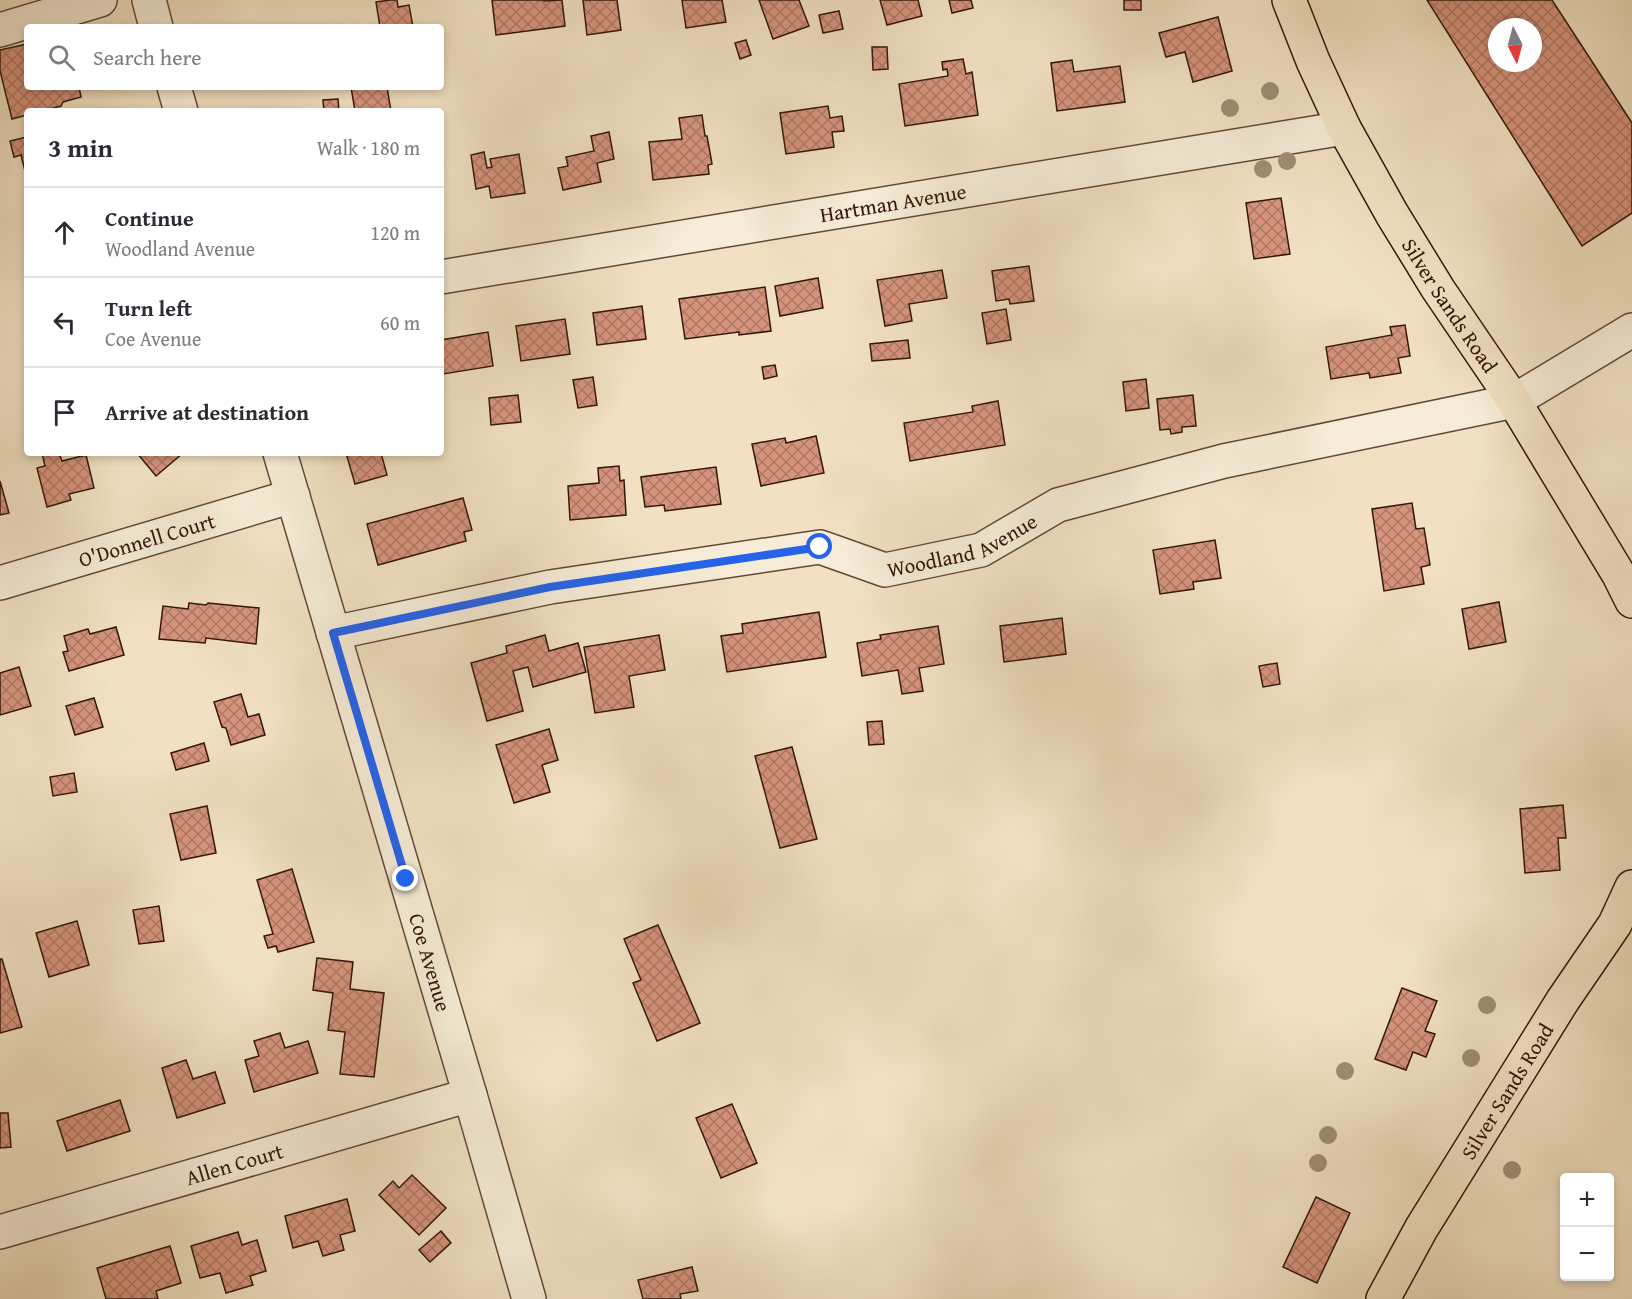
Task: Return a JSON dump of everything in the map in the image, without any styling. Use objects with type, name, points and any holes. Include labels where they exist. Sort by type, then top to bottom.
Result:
[{"type":"main road","name":"Silver Sands Road","points":[[1289,0],[1313,61],[1344,128],[1392,214],[1438,289],[1514,401],[1619,575],[1632,601]]},
{"type":"main road","name":"Silver Sands Road","points":[[1383,1299],[1421,1229],[1563,1000],[1615,924],[1632,887]]},
{"type":"street","points":[[0,30],[100,0]]},
{"type":"street","points":[[149,0],[155,24]]},
{"type":"street","points":[[175,90],[180,108]]},
{"type":"street","name":"Hartman Avenue","points":[[444,277],[1344,128]]},
{"type":"street","name":"Woodland Avenue","points":[[333,633],[550,587],[820,547],[885,570],[981,550],[1058,506],[1224,461],[1514,401],[1632,330]]},
{"type":"street","name":"Coe Avenue","points":[[281,456],[529,1299]]},
{"type":"street","name":"O'Donnell Court","points":[[0,583],[293,496]]},
{"type":"street","name":"Allen Court","points":[[0,1232],[470,1095]]},
{"type":"building","points":[[397,0],[398,7],[409,5],[412,24],[380,24],[376,2]]},
{"type":"building","points":[[492,0],[562,0],[565,26],[496,35]]},
{"type":"building","points":[[583,0],[617,0],[621,30],[587,35]]},
{"type":"building","points":[[682,0],[722,0],[726,22],[686,28]]},
{"type":"building","points":[[759,0],[799,0],[809,26],[773,39]]},
{"type":"building","points":[[880,0],[918,0],[922,16],[887,25]]},
{"type":"building","points":[[949,0],[971,0],[973,8],[952,13]]},
{"type":"building","points":[[1124,0],[1141,0],[1141,10],[1124,10]]},
{"type":"building","points":[[1427,0],[1552,0],[1632,123],[1632,213],[1582,246]]},
{"type":"building","points":[[839,11],[843,29],[823,33],[819,15]]},
{"type":"building","points":[[1218,17],[1232,71],[1193,82],[1185,52],[1166,57],[1159,33]]},
{"type":"building","points":[[746,40],[751,55],[740,59],[735,43]]},
{"type":"building","points":[[24,45],[24,90],[80,90],[81,97],[63,102],[61,106],[53,108],[24,108],[24,116],[12,119],[0,71],[0,50]]},
{"type":"building","points":[[872,47],[887,47],[888,69],[873,70]]},
{"type":"building","points":[[963,59],[966,74],[972,72],[978,115],[905,126],[899,84],[948,76],[947,69],[943,70],[942,62]]},
{"type":"building","points":[[1072,60],[1074,72],[1120,66],[1125,102],[1057,111],[1051,63]]},
{"type":"building","points":[[352,90],[388,90],[390,108],[354,108]]},
{"type":"building","points":[[338,99],[339,108],[324,108],[323,100]]},
{"type":"building","points":[[828,106],[830,118],[842,116],[844,131],[832,132],[834,147],[786,154],[780,113]]},
{"type":"building","points":[[702,115],[712,164],[708,165],[709,174],[653,180],[649,142],[682,139],[679,118]]},
{"type":"building","points":[[609,132],[614,159],[597,163],[601,182],[563,190],[558,168],[568,166],[566,157],[594,151],[591,136]]},
{"type":"building","points":[[24,138],[24,167],[21,155],[14,157],[10,141]]},
{"type":"building","points":[[484,152],[487,168],[492,167],[490,159],[519,154],[525,193],[491,198],[489,186],[476,189],[471,155]]},
{"type":"building","points":[[1281,198],[1290,254],[1254,259],[1246,203]]},
{"type":"building","points":[[1029,266],[1034,301],[1010,304],[1009,299],[996,301],[992,271]]},
{"type":"building","points":[[942,270],[947,298],[909,304],[912,321],[885,326],[877,280]]},
{"type":"building","points":[[818,278],[823,308],[780,316],[775,286]]},
{"type":"building","points":[[765,287],[771,331],[739,335],[739,332],[685,339],[679,299]]},
{"type":"building","points":[[642,306],[646,339],[597,345],[593,313]]},
{"type":"building","points":[[1006,309],[1011,340],[987,344],[982,313]]},
{"type":"building","points":[[565,319],[570,354],[521,361],[516,326]]},
{"type":"building","points":[[1405,325],[1410,356],[1398,358],[1401,373],[1370,378],[1369,373],[1331,379],[1326,347],[1392,335],[1390,327]]},
{"type":"building","points":[[488,332],[493,366],[444,374],[444,339]]},
{"type":"building","points":[[908,340],[910,358],[872,361],[870,344]]},
{"type":"building","points":[[775,365],[777,376],[764,379],[762,367]]},
{"type":"building","points":[[593,377],[597,405],[578,408],[573,380]]},
{"type":"building","points":[[1146,379],[1149,408],[1126,411],[1123,382]]},
{"type":"building","points":[[518,395],[521,422],[491,425],[489,398]]},
{"type":"building","points":[[1193,395],[1196,426],[1182,427],[1182,432],[1171,434],[1170,429],[1160,430],[1157,399]]},
{"type":"building","points":[[998,401],[1005,445],[910,461],[904,423],[973,412],[972,406]]},
{"type":"building","points":[[816,436],[824,473],[761,486],[752,444],[785,438],[786,443]]},
{"type":"building","points":[[43,456],[60,456],[62,461],[86,456],[94,488],[69,494],[71,500],[47,507],[37,468],[45,466]]},
{"type":"building","points":[[139,456],[179,456],[156,476]]},
{"type":"building","points":[[347,456],[382,456],[387,475],[355,484]]},
{"type":"building","points":[[619,466],[620,481],[624,480],[626,515],[570,520],[568,486],[599,483],[598,468]]},
{"type":"building","points":[[716,467],[721,504],[665,511],[664,505],[645,507],[641,477]]},
{"type":"building","points":[[0,481],[9,513],[0,515]]},
{"type":"building","points":[[463,498],[472,530],[464,532],[466,541],[378,565],[367,524]]},
{"type":"building","points":[[1412,503],[1416,529],[1424,528],[1430,565],[1421,567],[1424,584],[1384,591],[1372,509]]},
{"type":"building","points":[[1215,540],[1221,578],[1193,582],[1194,589],[1160,594],[1153,550]]},
{"type":"building","points":[[1499,602],[1506,642],[1469,649],[1462,609]]},
{"type":"building","points":[[189,603],[259,608],[256,644],[206,638],[205,643],[159,639],[163,606],[188,609]]},
{"type":"building","points":[[819,612],[826,657],[727,672],[721,636],[743,633],[742,624]]},
{"type":"building","points":[[1062,618],[1066,654],[1004,662],[1000,626]]},
{"type":"building","points":[[938,626],[944,664],[919,668],[923,691],[902,694],[898,670],[862,676],[857,643],[881,639],[880,635]]},
{"type":"building","points":[[116,627],[124,655],[69,671],[63,652],[68,651],[64,636],[88,629],[90,634]]},
{"type":"building","points":[[545,635],[549,651],[578,643],[586,672],[533,687],[528,667],[513,671],[523,711],[487,721],[471,663],[507,653],[506,646]]},
{"type":"building","points":[[659,635],[665,670],[629,676],[634,707],[595,713],[584,647]]},
{"type":"building","points":[[1277,663],[1280,684],[1263,687],[1259,666]]},
{"type":"building","points":[[19,667],[31,706],[0,715],[0,673]]},
{"type":"building","points":[[241,694],[248,717],[259,714],[265,735],[231,745],[214,702]]},
{"type":"building","points":[[94,698],[103,727],[75,735],[66,706]]},
{"type":"building","points":[[882,721],[884,744],[869,745],[867,722]]},
{"type":"building","points":[[549,729],[558,760],[542,765],[550,792],[514,803],[496,745]]},
{"type":"building","points":[[204,743],[209,761],[176,770],[171,753]]},
{"type":"building","points":[[792,747],[817,839],[780,848],[755,756]]},
{"type":"building","points":[[74,773],[77,792],[53,796],[50,777]]},
{"type":"building","points":[[1563,805],[1566,838],[1558,838],[1560,870],[1525,873],[1520,809]]},
{"type":"building","points":[[207,806],[216,853],[181,860],[170,814]]},
{"type":"building","points":[[292,869],[314,942],[278,952],[276,946],[268,948],[264,936],[273,934],[257,880]]},
{"type":"building","points":[[159,906],[164,941],[139,944],[133,910]]},
{"type":"building","points":[[77,921],[89,965],[49,977],[36,933]]},
{"type":"building","points":[[658,925],[700,1023],[657,1041],[633,983],[641,980],[624,939]]},
{"type":"building","points":[[317,958],[353,962],[350,989],[384,993],[374,1077],[340,1074],[345,1032],[328,1030],[333,993],[313,990]]},
{"type":"building","points":[[0,959],[2,959],[22,1027],[0,1033]]},
{"type":"building","points":[[1402,988],[1437,1001],[1425,1031],[1435,1034],[1426,1057],[1413,1052],[1406,1070],[1375,1059]]},
{"type":"building","points":[[280,1033],[285,1048],[308,1041],[318,1073],[254,1092],[245,1060],[259,1056],[254,1041]]},
{"type":"building","points":[[186,1060],[193,1079],[215,1072],[225,1103],[177,1118],[162,1068]]},
{"type":"building","points":[[120,1100],[130,1131],[67,1151],[57,1121]]},
{"type":"building","points":[[732,1104],[757,1163],[721,1178],[696,1118]]},
{"type":"building","points":[[0,1113],[8,1113],[11,1147],[0,1148]]},
{"type":"building","points":[[412,1175],[446,1208],[419,1235],[379,1195],[393,1181],[399,1188]]},
{"type":"building","points":[[1316,1197],[1350,1213],[1317,1283],[1283,1267]]},
{"type":"building","points":[[347,1199],[355,1231],[340,1235],[344,1250],[323,1256],[318,1241],[293,1248],[285,1216]]},
{"type":"building","points":[[441,1231],[451,1243],[430,1262],[419,1250]]},
{"type":"building","points":[[238,1232],[242,1245],[257,1240],[266,1271],[250,1276],[253,1285],[226,1293],[220,1273],[200,1278],[191,1246]]},
{"type":"building","points":[[170,1246],[181,1283],[156,1291],[158,1299],[106,1299],[97,1268]]},
{"type":"building","points":[[692,1267],[698,1291],[680,1294],[681,1299],[643,1299],[638,1280]]},
{"type":"route","points":[[406,879],[333,633],[550,587],[820,547]]}]
